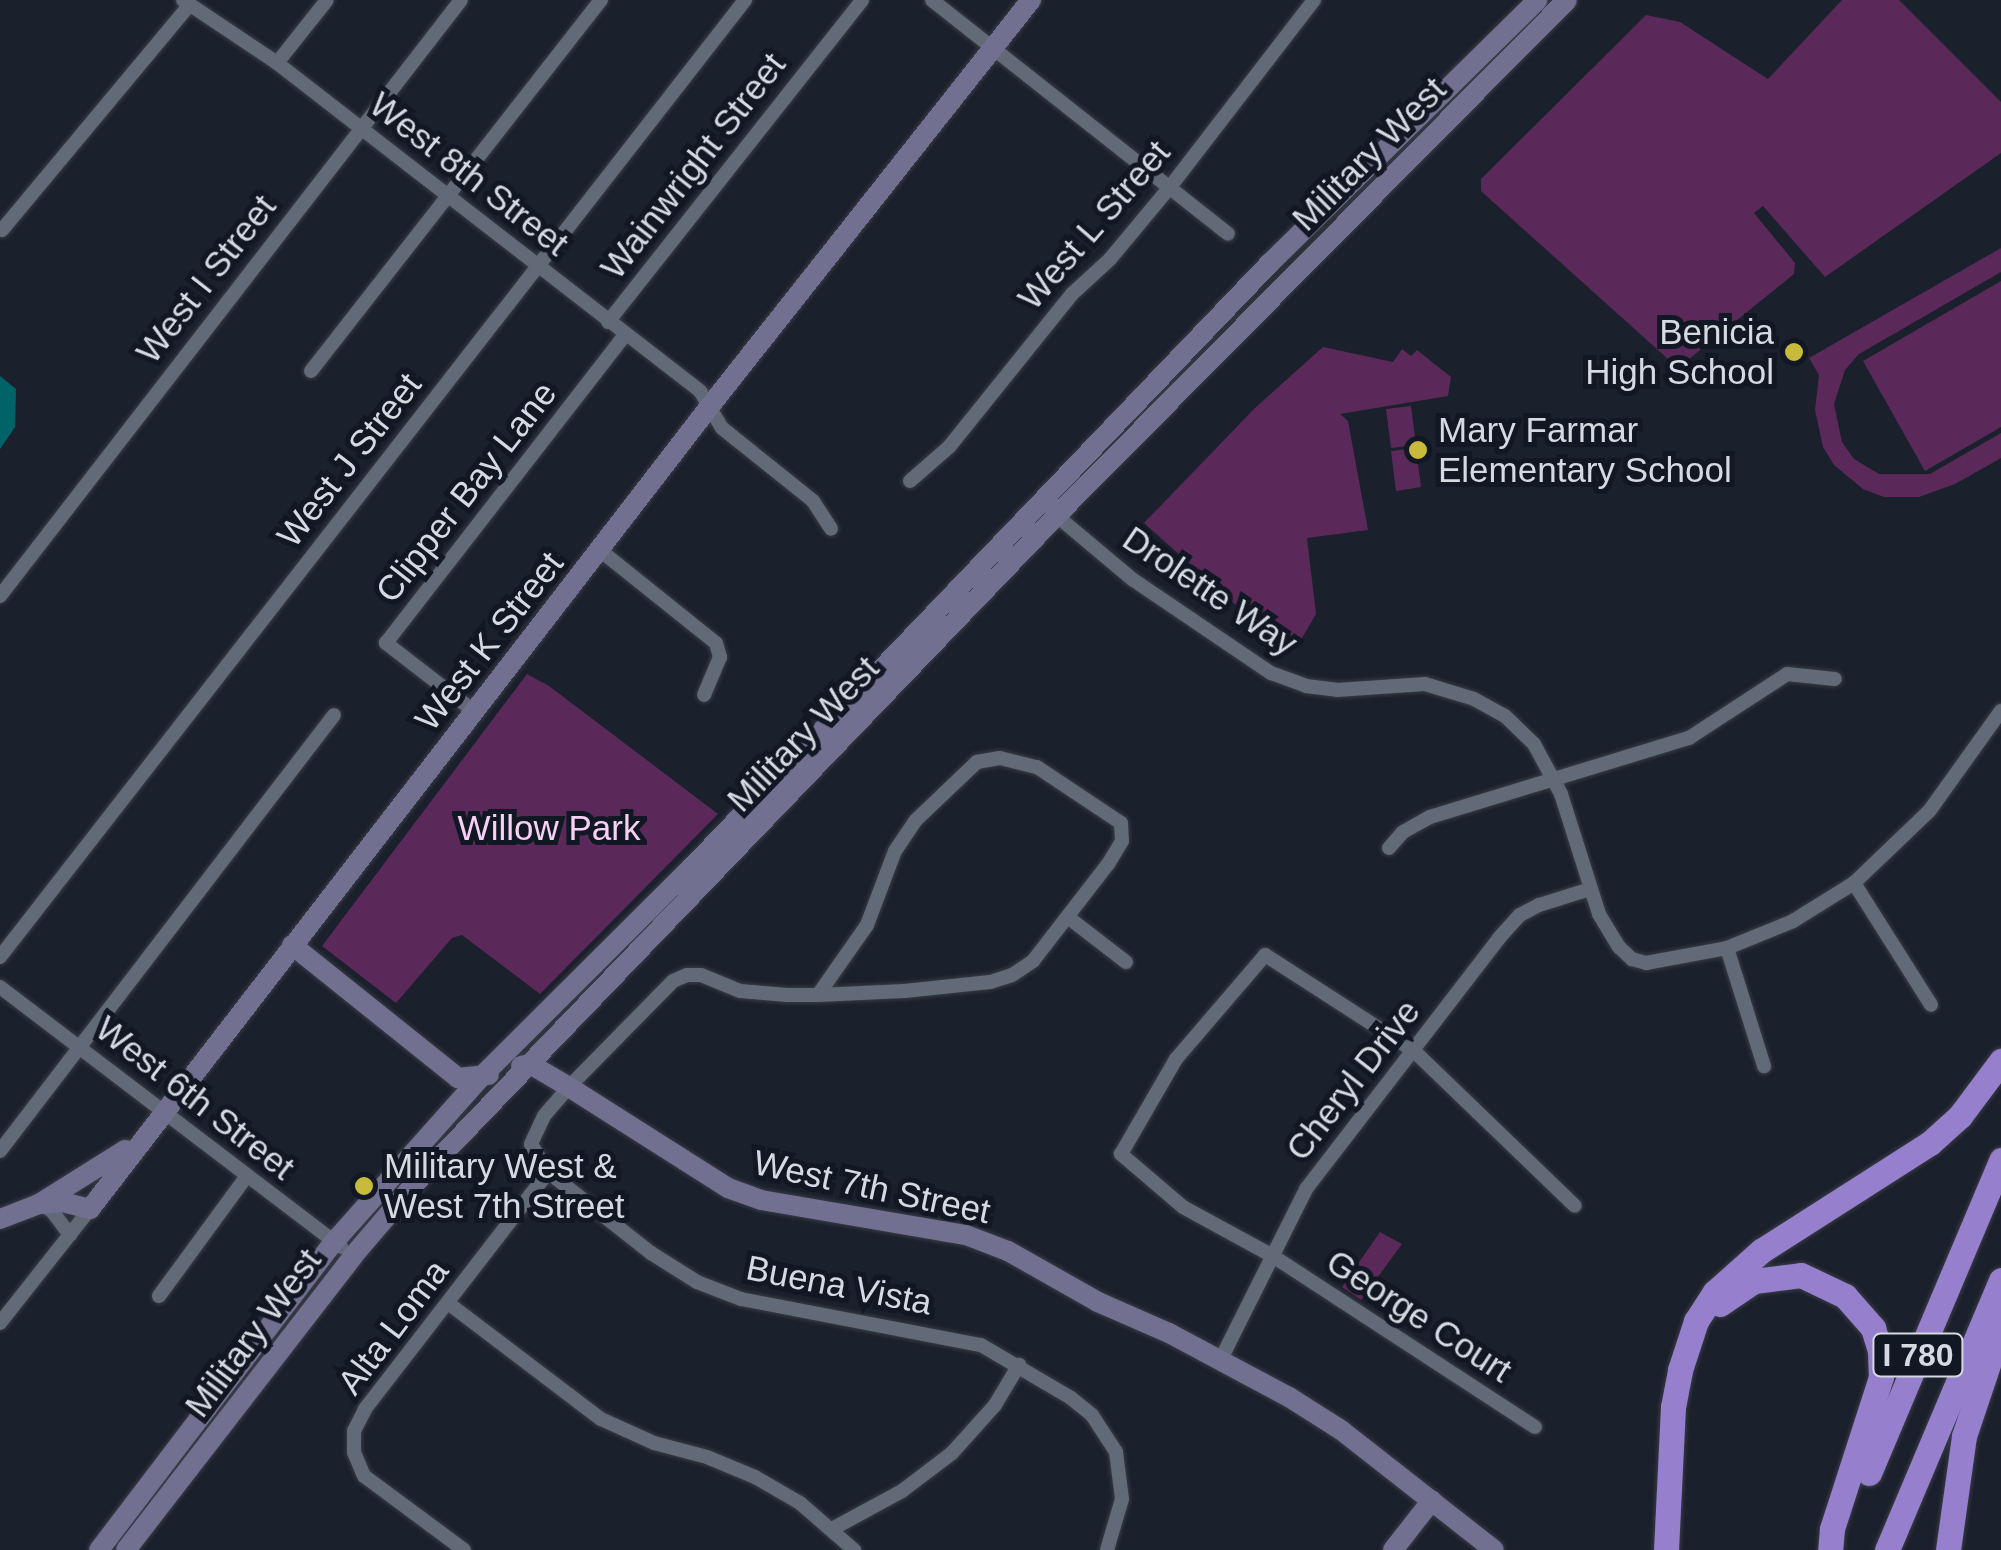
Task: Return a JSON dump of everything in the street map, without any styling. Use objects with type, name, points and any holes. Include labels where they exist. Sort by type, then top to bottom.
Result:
[{"type":"highway","points":[[1666,1550],[1673,1407],[1696,1321],[1715,1292],[1738,1269],[1930,1143],[1960,1116],[2001,1061]]},
{"type":"highway","name":"I 780","points":[[1832,1550],[2001,1160]]},
{"type":"highway","points":[[1692,1340],[1722,1302],[1754,1281],[1776,1276],[1801,1276],[1828,1285],[1860,1309],[1880,1351],[1881,1377],[1832,1530],[1832,1550]]},
{"type":"highway","name":"I 780","points":[[1887,1550],[2001,1280]]},
{"type":"highway","points":[[1948,1550],[1964,1436],[2001,1326]]},
{"type":"main road","name":"West K Street","points":[[90,1209],[710,406],[1031,0]]},
{"type":"main road","name":"Military West","points":[[126,1550],[353,1256],[418,1180],[1050,510],[1270,264],[1538,0]]},
{"type":"main road","name":"Military West","points":[[99,1550],[334,1242],[481,1077],[1567,0]]},
{"type":"main road","points":[[292,946],[458,1078],[481,1077],[530,1064]]},
{"type":"main road","name":"West 7th Street","points":[[530,1064],[728,1188],[762,1200],[966,1236],[1008,1251],[1098,1302],[1220,1361],[1341,1430],[1494,1550]]},
{"type":"main road","points":[[0,1220],[39,1204],[143,1136]]},
{"type":"main road","points":[[39,1204],[62,1202],[90,1209]]},
{"type":"main road","points":[[1393,1550],[1432,1500]]},
{"type":"street","points":[[277,64],[327,0]]},
{"type":"street","name":"West I Street","points":[[0,596],[461,0]]},
{"type":"street","points":[[312,371],[601,0]]},
{"type":"street","name":"West J Street","points":[[0,957],[745,0]]},
{"type":"street","name":"Wainwright Street","points":[[608,322],[862,0]]},
{"type":"street","points":[[932,0],[1228,234]]},
{"type":"street","name":"West L Street","points":[[910,481],[949,446],[1072,294],[1110,259],[1170,188],[1314,0]]},
{"type":"street","points":[[2,230],[186,2]]},
{"type":"street","name":"West 8th Street","points":[[186,2],[362,128],[700,391],[722,428],[813,501],[831,529]]},
{"type":"street","name":"Clipper Bay Lane","points":[[475,712],[386,644],[626,335]]},
{"type":"street","name":"Drolette Way","points":[[1050,510],[1132,580],[1271,673],[1321,688],[1425,684],[1474,698],[1520,728],[1553,778],[1590,889],[1619,948],[1632,960],[1664,961],[1727,948],[1793,921],[1854,883],[1930,810],[2001,710]]},
{"type":"street","points":[[601,551],[716,643],[720,657],[704,695]]},
{"type":"street","points":[[1389,848],[1403,832],[1430,817],[1689,738],[1787,674],[1836,679]]},
{"type":"street","points":[[0,1151],[334,715]]},
{"type":"street","points":[[548,1172],[533,1150],[533,1135],[569,1087],[673,982],[687,974],[702,975],[740,991],[818,994],[990,982],[1012,975],[1033,960],[1069,918],[1119,849],[1124,832],[1121,824],[1036,767],[1000,758],[977,762],[915,820],[895,851],[867,926],[818,994]]},
{"type":"street","points":[[1854,883],[1931,1004]]},
{"type":"street","name":"Cheryl Drive","points":[[1220,1361],[1306,1189],[1520,915],[1590,889]]},
{"type":"street","points":[[1069,918],[1126,962]]},
{"type":"street","points":[[1727,948],[1764,1066]]},
{"type":"street","name":"George Court","points":[[1414,1052],[1266,954],[1176,1059],[1121,1154],[1183,1207],[1270,1255],[1535,1427]]},
{"type":"street","name":"West 6th Street","points":[[0,987],[353,1256]]},
{"type":"street","points":[[1414,1052],[1575,1206]]},
{"type":"street","name":"Alta Loma","points":[[464,1550],[364,1476],[354,1452],[354,1431],[365,1409],[548,1172]]},
{"type":"street","name":"Buena Vista","points":[[548,1172],[652,1254],[710,1288],[741,1298],[960,1340],[1019,1365],[1092,1415],[1116,1452],[1122,1499],[1107,1550]]},
{"type":"street","points":[[158,1296],[246,1177]]},
{"type":"street","points":[[39,1204],[52,1211],[70,1234]]},
{"type":"street","name":"West K Street","points":[[0,1323],[90,1209]]},
{"type":"street","points":[[448,1304],[602,1419],[654,1443],[733,1466],[800,1504],[854,1550]]},
{"type":"street","points":[[832,1529],[902,1491],[952,1453],[995,1405],[1019,1365]]},
{"type":"green space","points":[[1842,0],[1899,0],[2001,102],[2001,153],[1825,277],[1763,206],[1754,213],[1795,263],[1794,274],[1678,368],[1481,191],[1481,179],[1646,15],[1680,22],[1768,79]]},
{"type":"green space","points":[[2001,248],[2001,272],[1859,354],[1845,370],[1834,404],[1842,442],[1854,459],[1879,474],[1930,474],[2001,433],[2001,458],[1955,484],[1919,497],[1884,497],[1863,489],[1834,465],[1823,447],[1815,410],[1819,375],[1809,358]]},
{"type":"green space","points":[[2001,281],[2001,427],[1925,471],[1863,361]]},
{"type":"green space","points":[[1323,347],[1393,362],[1402,349],[1411,356],[1417,350],[1451,377],[1448,396],[1340,414],[1348,421],[1368,530],[1307,538],[1316,614],[1299,643],[1275,640],[1144,523],[1255,408]]},
{"type":"green space","points":[[1411,406],[1416,445],[1391,448],[1386,409]]},
{"type":"green space","points":[[1416,448],[1421,487],[1396,491],[1391,451]]},
{"type":"green space","name":"Willow Park","points":[[527,674],[549,686],[718,814],[540,994],[462,935],[452,938],[396,1003],[322,946]]},
{"type":"green space","points":[[1380,1232],[1402,1244],[1361,1300],[1342,1287]]},
{"type":"shaded area","points":[[0,376],[16,389],[15,427],[0,449]]},
{"type":"place","name":"Benicia High School","points":[[1794,352]]},
{"type":"place","name":"Mary Farmar Elementary School","points":[[1418,450]]},
{"type":"place","name":"Military West & West 7th Street","points":[[364,1186]]}]
